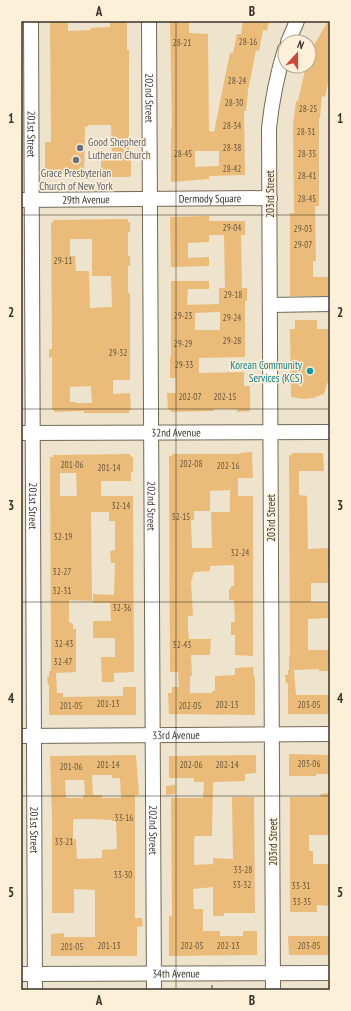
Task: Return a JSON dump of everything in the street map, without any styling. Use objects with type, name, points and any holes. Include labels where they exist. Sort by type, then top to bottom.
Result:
[{"type":"street","name":"201st Street","points":[[31,21],[26,200],[28,974],[35,990]]},
{"type":"street","name":"202nd Street","points":[[149,21],[154,990]]},
{"type":"street","points":[[291,34],[297,21]]},
{"type":"street","name":"203rd Street","points":[[274,990],[269,128],[272,100],[278,74]]},
{"type":"street","name":"Dermody Square","points":[[150,199],[270,198]]},
{"type":"street","name":"29th Avenue","points":[[26,200],[150,199]]},
{"type":"street","points":[[270,305],[330,304]]},
{"type":"street","name":"32nd Avenue","points":[[27,433],[330,432]]},
{"type":"street","name":"33rd Avenue","points":[[28,736],[330,734]]},
{"type":"street","name":"34th Avenue","points":[[28,974],[330,973]]},
{"type":"building","points":[[50,21],[68,21],[68,31],[110,27],[110,21],[127,21],[127,50],[129,50],[129,152],[131,152],[131,176],[104,177],[104,174],[101,174],[101,159],[112,158],[111,125],[88,125],[88,127],[85,126],[84,174],[58,174],[58,176],[45,176],[45,142],[51,142]]},
{"type":"building","points":[[170,21],[189,21],[189,33],[208,34],[209,131],[214,132],[230,53],[233,53],[237,34],[241,34],[243,21],[269,21],[267,31],[263,30],[259,51],[256,50],[248,91],[246,111],[244,111],[245,175],[209,176],[209,179],[171,182],[172,127]],"holes":[[[195,151],[219,151],[219,166],[195,167]]]},
{"type":"building","points":[[328,21],[330,21],[330,74],[325,97],[322,96],[319,118],[319,206],[315,206],[316,261],[313,261],[313,277],[328,277],[328,296],[290,296],[290,213],[294,213],[293,125],[296,101],[298,101],[304,74],[317,74],[317,40]]},
{"type":"building","points":[[209,216],[209,221],[245,221],[245,235],[241,235],[242,288],[247,288],[247,301],[245,301],[245,357],[199,358],[199,373],[244,372],[244,386],[250,386],[250,411],[237,412],[237,409],[214,409],[214,411],[171,412],[170,409],[168,410],[167,393],[176,393],[176,378],[170,378],[171,281],[209,281],[209,289],[188,289],[187,305],[219,304],[219,288],[225,288],[224,235],[209,235],[209,242],[188,243],[188,258],[209,257],[209,266],[171,267],[170,217]],"holes":[[[220,312],[220,330],[195,330],[195,313]]]},
{"type":"building","points":[[128,219],[128,222],[130,222],[130,232],[128,232],[128,256],[130,256],[130,266],[128,266],[128,293],[130,293],[130,380],[113,380],[113,394],[130,393],[131,410],[129,410],[129,413],[84,413],[84,411],[54,412],[54,410],[52,410],[52,357],[49,358],[49,349],[52,349],[51,222],[53,223],[53,220]],"holes":[[[70,239],[92,239],[92,276],[111,276],[112,307],[90,308],[89,271],[76,271],[75,256],[70,256]],[[91,386],[92,403],[70,402],[70,387]]]},
{"type":"building","name":"Korean Community Services (KCS)","points":[[295,320],[317,320],[317,329],[328,329],[330,383],[327,383],[324,394],[313,398],[303,399],[291,397],[290,329],[295,329]]},
{"type":"building","points":[[252,452],[253,478],[238,478],[238,496],[253,496],[253,656],[235,655],[235,635],[231,635],[231,622],[235,622],[234,600],[229,600],[229,589],[231,589],[231,586],[234,586],[234,565],[210,566],[210,571],[194,572],[191,582],[193,616],[188,616],[189,639],[211,639],[210,655],[191,655],[192,676],[190,676],[190,693],[212,693],[212,691],[215,691],[215,676],[235,675],[235,668],[253,667],[255,677],[255,715],[169,714],[168,693],[172,693],[172,687],[179,687],[178,672],[170,672],[169,456],[172,456],[172,454]],"holes":[[[230,490],[230,512],[211,512],[212,548],[192,548],[191,520],[194,520],[194,511],[210,511],[210,491]]]},
{"type":"building","points":[[292,453],[323,453],[324,471],[299,471],[299,495],[307,496],[308,549],[330,548],[330,571],[328,571],[328,583],[311,583],[311,602],[328,602],[328,618],[308,619],[308,650],[330,650],[330,666],[328,666],[328,671],[319,671],[319,669],[294,670],[296,695],[330,695],[330,714],[288,714],[288,683],[286,683],[285,675],[288,675],[289,455],[292,455]]},
{"type":"building","points":[[130,454],[130,456],[133,457],[133,472],[131,472],[131,481],[101,481],[101,496],[133,496],[134,672],[114,673],[114,682],[102,682],[101,657],[115,657],[115,638],[93,638],[93,621],[111,621],[110,603],[93,603],[93,594],[114,595],[115,563],[111,563],[110,551],[115,550],[115,521],[109,521],[109,512],[91,512],[92,601],[69,600],[69,622],[73,624],[73,629],[76,629],[76,672],[56,673],[57,693],[63,693],[63,697],[123,696],[123,687],[136,687],[136,715],[49,715],[49,685],[47,677],[49,677],[49,671],[51,671],[50,457],[53,457],[53,455]],"holes":[[[60,473],[76,473],[77,496],[60,496]]]},
{"type":"building","points":[[289,754],[330,755],[330,774],[316,774],[316,776],[289,776]]},
{"type":"building","points":[[136,755],[139,795],[135,795],[135,918],[142,918],[143,926],[137,927],[137,956],[51,956],[51,934],[64,933],[64,937],[95,937],[95,890],[74,889],[74,913],[52,913],[52,816],[50,756]],"holes":[[[92,775],[112,775],[112,778],[120,778],[121,798],[102,798],[102,795],[93,795]],[[65,780],[84,780],[85,795],[83,795],[83,798],[66,798]],[[74,819],[116,821],[117,849],[102,850],[102,858],[77,859],[76,839],[73,839]]]},
{"type":"building","points":[[256,755],[256,773],[245,774],[245,781],[213,782],[212,836],[195,836],[194,838],[194,865],[213,864],[213,858],[233,859],[232,797],[254,797],[255,913],[224,913],[224,916],[213,916],[213,887],[193,889],[194,909],[203,909],[203,931],[220,931],[220,936],[243,936],[243,931],[257,931],[257,955],[169,956],[169,916],[172,916],[171,798],[203,798],[204,782],[194,782],[194,778],[169,778],[169,756]]},
{"type":"building","points":[[175,785],[175,794],[166,795],[166,786]]},
{"type":"building","points":[[329,793],[329,835],[309,835],[309,851],[313,851],[313,864],[329,864],[329,906],[317,905],[317,912],[290,912],[290,797],[321,797],[320,794]]},
{"type":"building","points":[[288,936],[330,936],[330,955],[289,955]]},
{"type":"place","name":"Good Shepherd Lutheran Church","points":[[80,148]]},
{"type":"place","name":"Grace Presbyterian Church of New York","points":[[76,160]]},
{"type":"place","name":"Korean Community Services (KCS)","points":[[310,371]]}]
